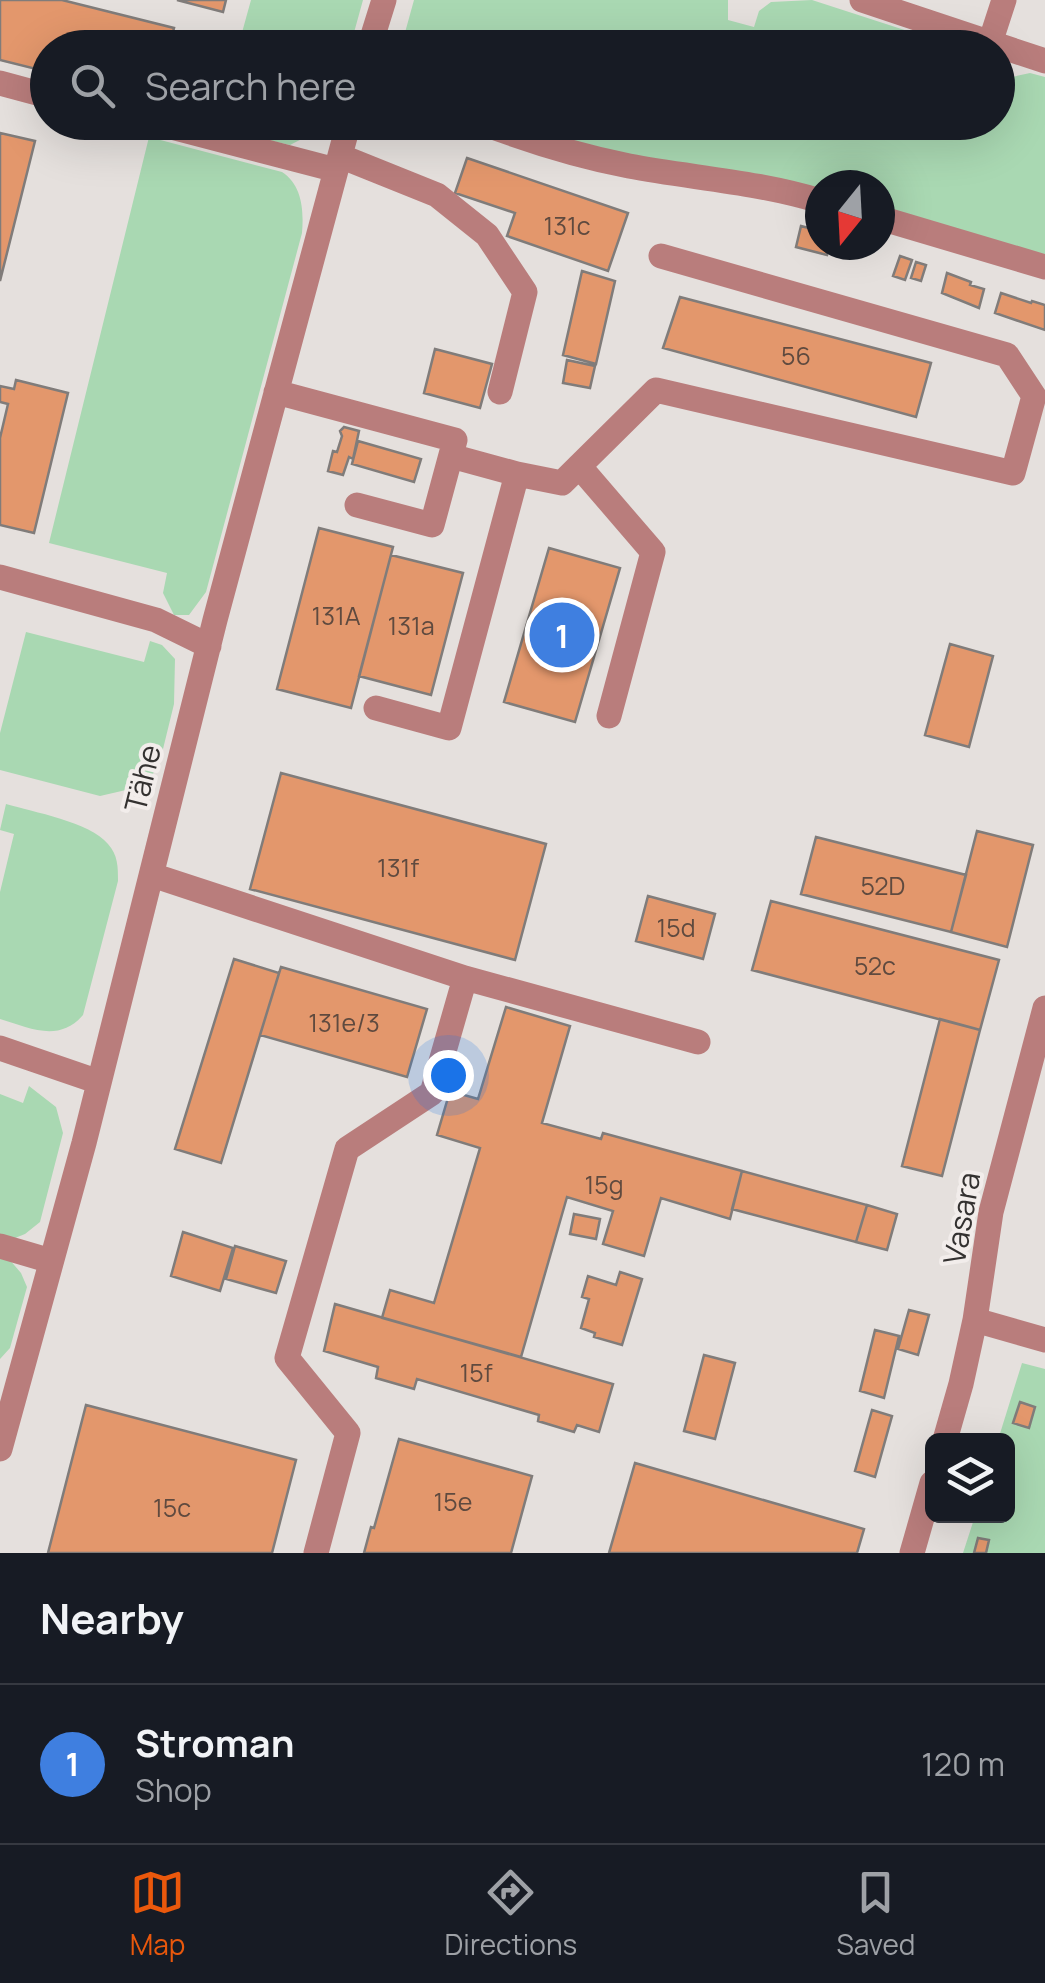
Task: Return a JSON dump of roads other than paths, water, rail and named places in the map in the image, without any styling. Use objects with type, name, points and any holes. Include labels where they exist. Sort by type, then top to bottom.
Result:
[{"type":"street","points":[[375,30],[384,0]]},
{"type":"street","points":[[862,0],[951,30]]},
{"type":"street","points":[[994,30],[1004,0]]},
{"type":"street","points":[[1015,51],[1045,61]]},
{"type":"street","points":[[0,84],[30,92]]},
{"type":"street","points":[[234,140],[338,163],[437,195],[487,235],[524,292],[500,392]]},
{"type":"street","name":"Tähe","points":[[0,1449],[8,1389],[51,1262],[344,140]]},
{"type":"street","points":[[529,140],[630,166],[805,196]]},
{"type":"street","points":[[895,222],[1045,267]]},
{"type":"street","points":[[451,456],[562,483],[656,390],[1013,473],[1034,396],[1007,355],[662,256]]},
{"type":"street","points":[[276,392],[456,440],[432,525],[358,505]]},
{"type":"street","points":[[579,466],[653,552],[609,716]]},
{"type":"street","points":[[376,708],[448,728],[516,474]]},
{"type":"street","points":[[0,578],[156,620],[209,646]]},
{"type":"street","points":[[152,875],[464,978],[698,1042]]},
{"type":"street","points":[[316,1553],[348,1433],[287,1358],[346,1149],[432,1093],[464,978]]},
{"type":"street","name":"Vasara","points":[[947,1433],[975,1320],[992,1212],[1045,1008]]},
{"type":"street","points":[[0,1048],[99,1082]]},
{"type":"street","points":[[0,1246],[51,1262]]},
{"type":"street","points":[[975,1320],[1045,1340]]},
{"type":"street","points":[[912,1553],[925,1508]]},
{"type":"place","name":"Stroman","points":[[562,635]]}]
